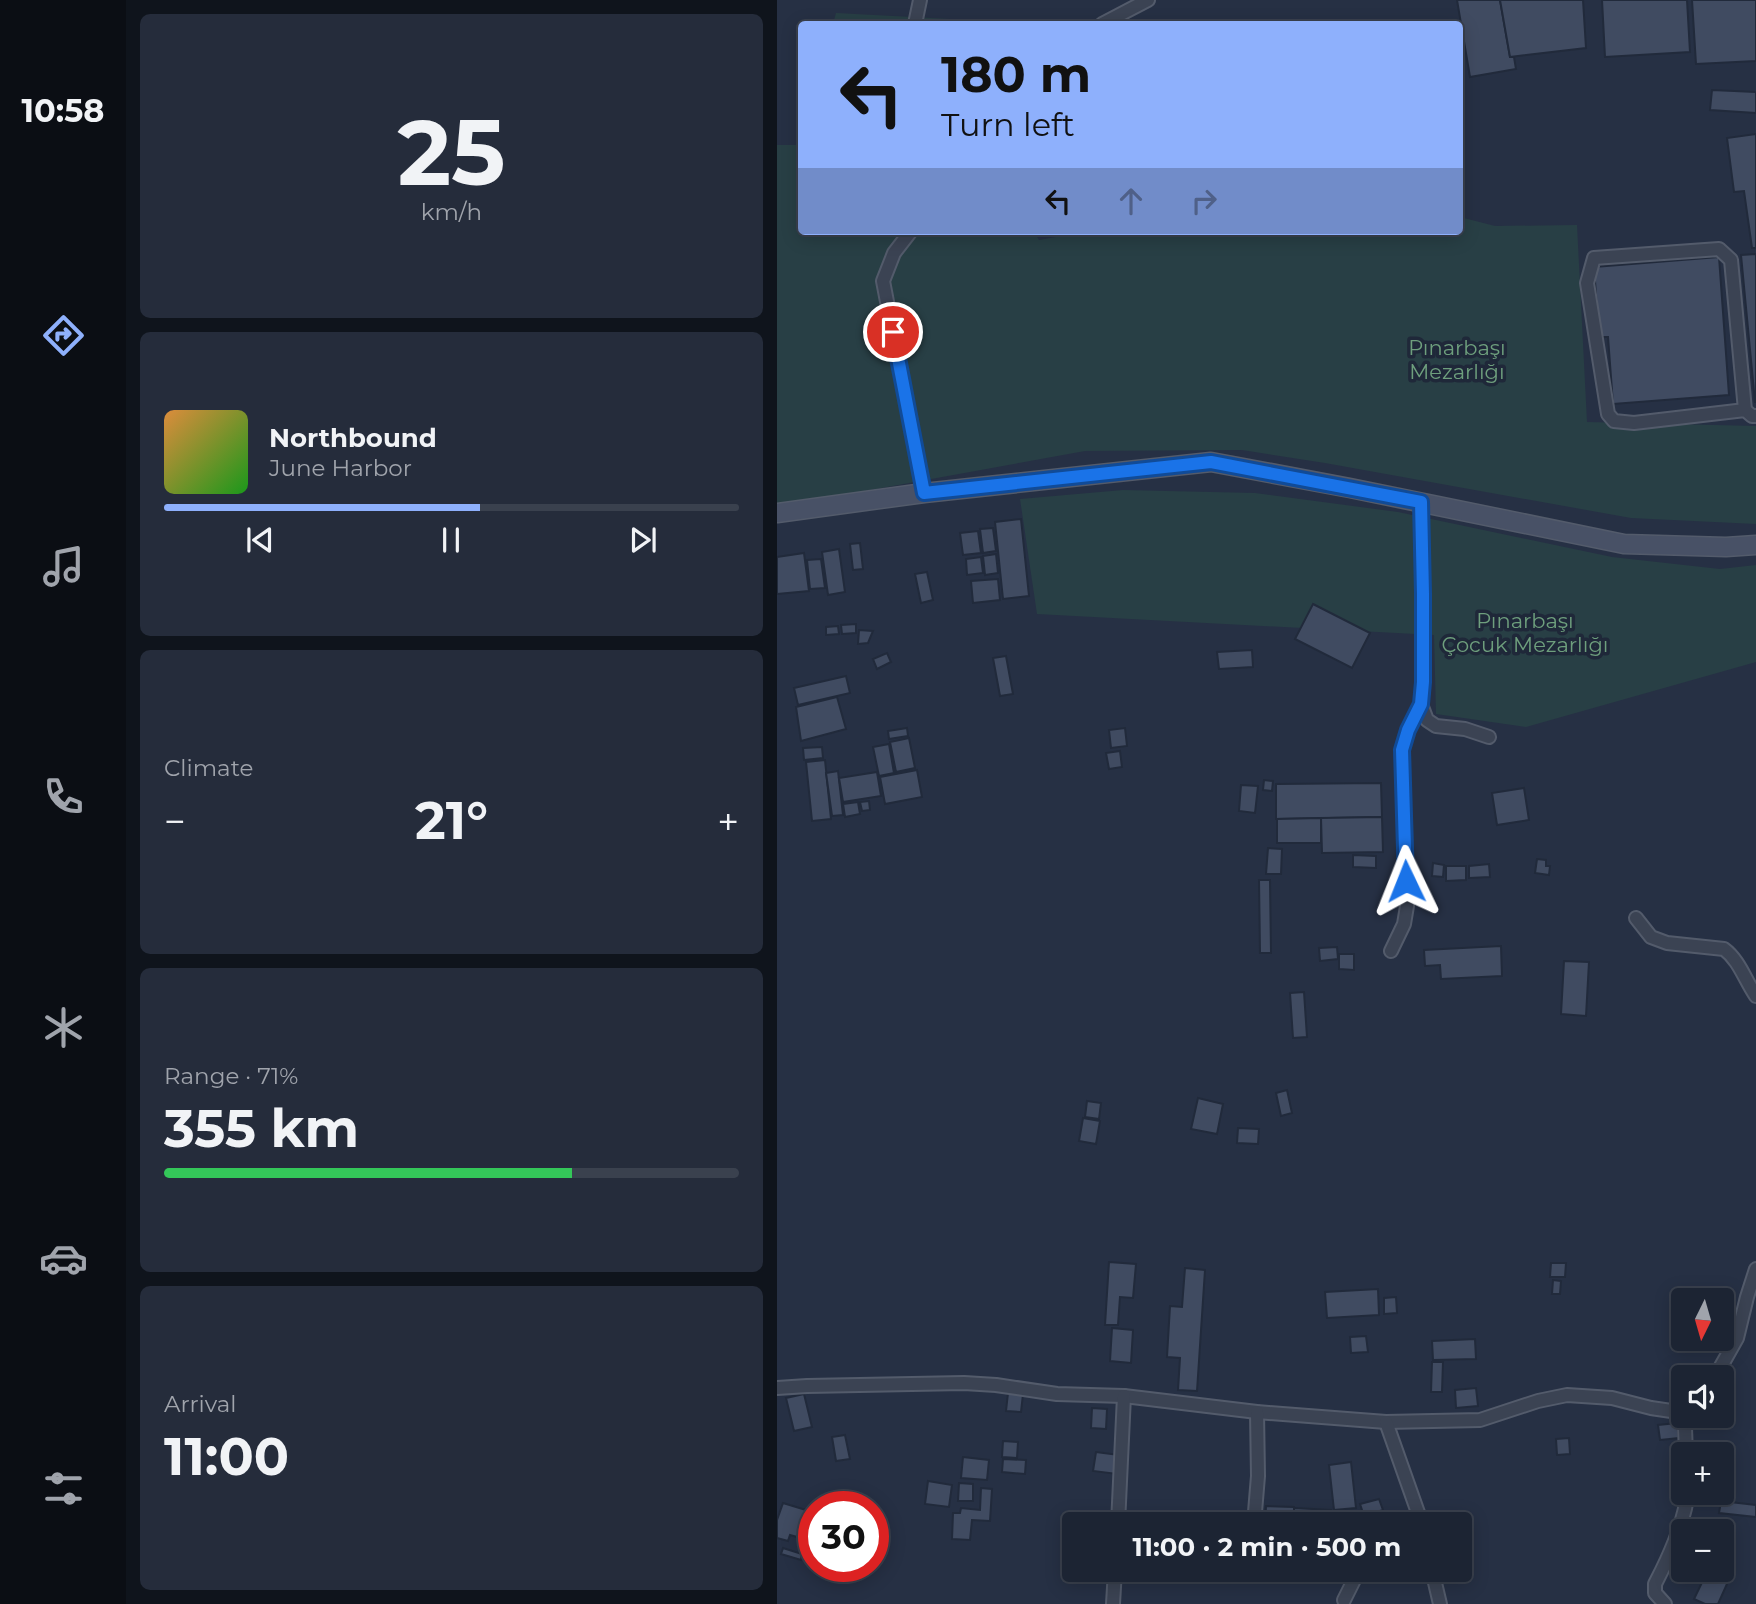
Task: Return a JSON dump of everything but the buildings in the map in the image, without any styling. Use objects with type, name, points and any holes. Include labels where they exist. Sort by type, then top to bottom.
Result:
[{"type":"main road","points":[[777,513],[924,493],[1211,462],[1624,544],[1726,547],[1756,545]]},
{"type":"street","points":[[916,21],[920,0]]},
{"type":"street","points":[[1107,21],[1148,0]]},
{"type":"street","points":[[908,235],[894,253],[883,281],[924,493]]},
{"type":"street","points":[[1719,248],[1731,260],[1750,413],[1634,423],[1614,421],[1608,414],[1587,284],[1594,258],[1719,248]]},
{"type":"street","points":[[1391,951],[1404,924],[1407,906],[1402,750],[1421,704],[1423,682],[1421,502]]},
{"type":"street","points":[[1421,704],[1427,720],[1436,726],[1465,729],[1489,737]]},
{"type":"street","points":[[1636,918],[1651,936],[1667,943],[1724,948],[1730,953],[1756,996]]},
{"type":"street","points":[[1722,1365],[1737,1338],[1756,1269]]},
{"type":"street","points":[[777,1388],[964,1383],[1056,1394],[1124,1396],[1257,1412],[1386,1422],[1480,1420],[1538,1401],[1567,1395],[1612,1398],[1671,1410]]},
{"type":"street","points":[[1119,1512],[1124,1396]]},
{"type":"street","points":[[1255,1512],[1258,1476],[1257,1412]]},
{"type":"street","points":[[1386,1422],[1418,1512]]},
{"type":"street","points":[[1665,1604],[1655,1594],[1655,1584],[1679,1534],[1686,1505]]},
{"type":"street","points":[[1113,1604],[1114,1582]]},
{"type":"street","points":[[1344,1600],[1353,1582]]},
{"type":"street","points":[[1435,1582],[1440,1604]]},
{"type":"green space","points":[[836,13],[970,21],[834,21]]},
{"type":"green space","name":"Pınarbaşı Mezarlığı","points":[[798,141],[798,235],[1036,235],[1039,240],[1067,235],[1463,235],[1463,218],[1495,226],[1577,225],[1587,422],[1756,426],[1756,524],[1631,518],[1242,450],[1085,451],[777,507],[777,145],[797,145]]},
{"type":"green space","name":"Pınarbaşı Çocuk Mezarlığı","points":[[1123,490],[1255,493],[1398,512],[1612,557],[1720,569],[1756,565],[1756,662],[1526,727],[1436,714],[1434,635],[1037,614],[1020,499]]},
{"type":"route","points":[[893,332],[924,493],[1211,462],[1421,502],[1423,682],[1421,704],[1402,750],[1406,881]]}]
